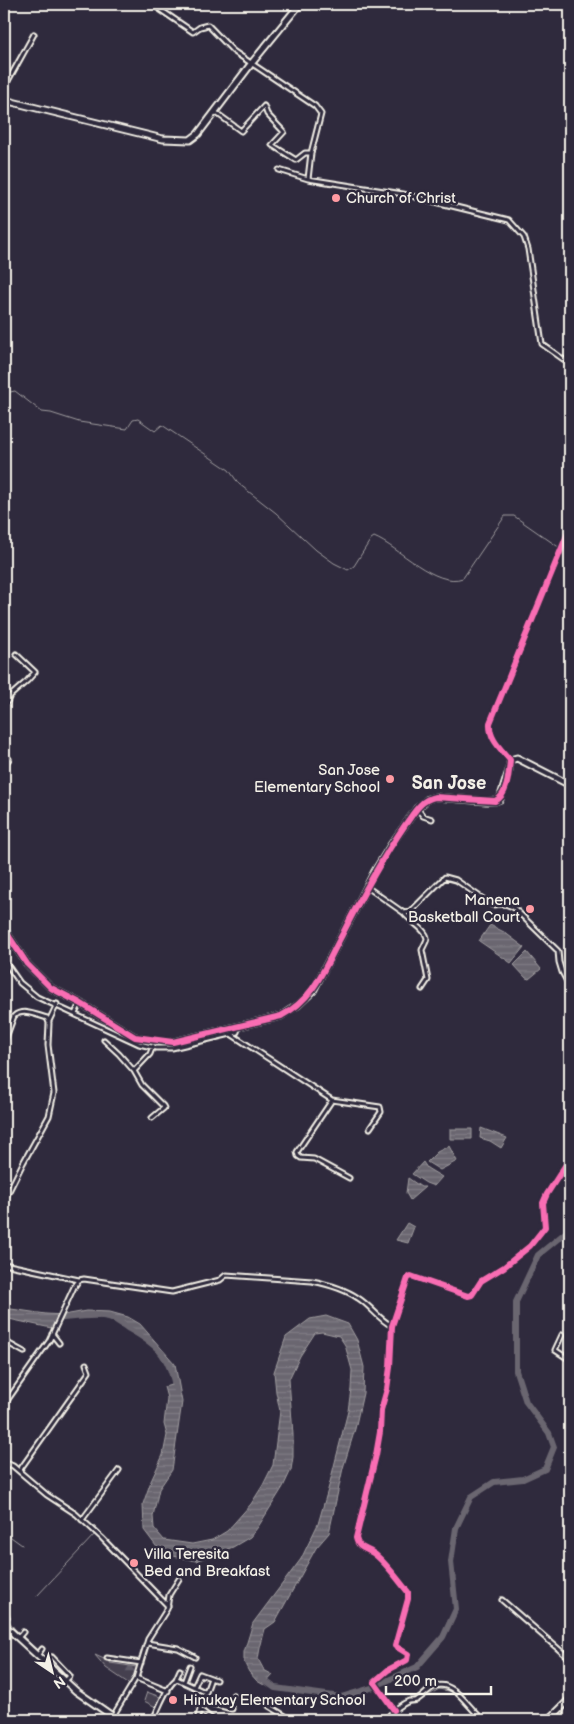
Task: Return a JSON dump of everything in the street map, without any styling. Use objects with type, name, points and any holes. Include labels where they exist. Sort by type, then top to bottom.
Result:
[{"type":"street","points":[[152,4],[193,32],[200,27],[208,25],[233,51],[315,106],[321,114],[311,153],[308,179]]},
{"type":"street","points":[[4,100],[163,139],[190,140],[198,134],[251,64],[300,4]]},
{"type":"street","points":[[4,88],[34,34]]},
{"type":"street","points":[[214,112],[241,131],[264,106],[267,114],[284,132],[272,145],[296,160],[305,153],[311,153]]},
{"type":"street","points":[[279,170],[308,179],[403,194],[509,220],[524,237],[528,249],[542,344],[570,364]]},
{"type":"street","points":[[4,929],[27,964],[51,988],[80,1003],[135,1037],[173,1042],[281,1016],[298,1006],[313,991],[367,887],[391,845],[417,808],[428,799],[435,797],[496,801],[503,796],[510,771],[510,760],[489,732],[490,723],[570,528]]},
{"type":"street","points":[[4,708],[10,696],[35,672],[16,654]]},
{"type":"street","points":[[510,760],[517,758],[570,785]]},
{"type":"street","points":[[4,765],[9,759]]},
{"type":"street","points":[[417,808],[423,816],[432,819]]},
{"type":"street","points":[[404,913],[410,912],[445,877],[456,880],[492,905],[505,904],[513,907],[558,951],[560,967],[570,987]]},
{"type":"street","points":[[367,887],[404,913],[408,919],[418,926],[427,938],[422,950],[428,980],[422,989]]},
{"type":"street","points":[[4,960],[20,983],[37,997],[57,1004],[139,1044],[172,1048],[231,1034],[239,1029],[239,1025]]},
{"type":"street","points":[[75,1014],[80,1003]]},
{"type":"street","points":[[4,1201],[49,1116],[54,1093],[48,1045],[48,1021],[57,1004]]},
{"type":"street","points":[[4,1043],[14,1016],[18,1013],[25,1012],[47,1018],[48,1021]]},
{"type":"street","points":[[231,1034],[332,1100],[380,1107],[381,1112],[370,1128]]},
{"type":"street","points":[[104,1040],[120,1054],[134,1071],[142,1085],[164,1107],[152,1118]]},
{"type":"street","points":[[134,1071],[150,1054],[155,1041]]},
{"type":"street","points":[[332,1100],[299,1149],[298,1156],[314,1159],[349,1178]]},
{"type":"street","points":[[394,1710],[374,1682],[388,1670],[407,1660],[408,1654],[395,1646],[408,1599],[408,1592],[372,1552],[363,1549],[357,1543],[356,1538],[371,1480],[380,1432],[381,1410],[390,1367],[392,1326],[408,1278],[411,1276],[468,1296],[472,1295],[481,1281],[504,1267],[530,1246],[545,1227],[542,1210],[547,1194],[570,1158]]},
{"type":"street","points":[[4,1264],[79,1280],[84,1279],[172,1292],[220,1280],[226,1275],[312,1281],[326,1284],[358,1297],[383,1321],[392,1326]]},
{"type":"street","points":[[4,1405],[52,1334],[79,1280]]},
{"type":"street","points":[[52,1334],[59,1343]]},
{"type":"street","points":[[562,1335],[555,1350],[570,1360]]},
{"type":"street","points":[[4,1341],[24,1352]]},
{"type":"street","points":[[19,1471],[90,1372],[86,1364]]},
{"type":"street","points":[[4,1472],[8,1463],[47,1495],[82,1520],[168,1606]]},
{"type":"street","points":[[82,1520],[119,1470]]},
{"type":"street","points":[[4,1625],[18,1634],[39,1653],[83,1697],[115,1717],[136,1678],[147,1643],[168,1606],[169,1595],[179,1579]]},
{"type":"street","points":[[502,1600],[570,1659]]},
{"type":"street","points":[[147,1643],[178,1648],[195,1657]]},
{"type":"street","points":[[52,1657],[70,1676],[66,1680]]},
{"type":"street","points":[[107,1658],[141,1663]]},
{"type":"street","points":[[184,1682],[190,1666]]},
{"type":"street","points":[[153,1719],[180,1670]]},
{"type":"street","points":[[194,1687],[200,1673],[216,1680]]},
{"type":"street","points":[[136,1678],[168,1691]]},
{"type":"street","points":[[206,1692],[211,1678]]},
{"type":"street","points":[[176,1680],[205,1692],[197,1720]]},
{"type":"street","points":[[385,1720],[394,1710],[410,1701],[418,1700],[429,1690],[444,1685],[455,1690],[479,1717],[484,1720]]},
{"type":"street","points":[[202,1701],[230,1709],[230,1699],[233,1695]]},
{"type":"street","points":[[549,1720],[570,1699]]},
{"type":"street","points":[[269,1706],[292,1720]]},
{"type":"street","points":[[200,1710],[216,1720]]},
{"type":"green space","points":[[95,1655],[111,1660],[110,1663],[137,1667],[131,1685],[106,1668]]},
{"type":"green space","points":[[147,1692],[163,1698],[158,1708],[144,1701]]},
{"type":"shaded area","points":[[490,925],[504,932],[524,947],[511,963],[479,941]]},
{"type":"shaded area","points":[[527,952],[541,969],[529,979],[514,965]]},
{"type":"shaded area","points":[[481,1128],[507,1138],[501,1148],[490,1141],[480,1138]]},
{"type":"shaded area","points":[[450,1129],[472,1129],[472,1139],[450,1139]]},
{"type":"shaded area","points":[[449,1146],[457,1161],[440,1170],[427,1162],[437,1152]]},
{"type":"shaded area","points":[[423,1162],[427,1168],[442,1177],[434,1186],[412,1174]]},
{"type":"shaded area","points":[[408,1178],[421,1187],[425,1187],[410,1200],[406,1193]]},
{"type":"shaded area","points":[[407,1223],[414,1227],[408,1243],[396,1240]]},
{"type":"shaded area","points":[[4,1308],[64,1315],[86,1311],[110,1312],[128,1317],[140,1324],[175,1364],[182,1402],[172,1470],[159,1489],[153,1516],[154,1528],[164,1540],[192,1544],[212,1540],[227,1531],[251,1504],[273,1465],[280,1411],[274,1372],[286,1337],[310,1319],[326,1316],[348,1324],[357,1340],[364,1367],[363,1393],[355,1429],[343,1468],[329,1533],[316,1548],[275,1622],[265,1629],[258,1659],[264,1670],[273,1675],[264,1685],[257,1681],[249,1672],[244,1662],[244,1652],[253,1623],[301,1559],[318,1524],[348,1411],[351,1389],[352,1370],[345,1345],[339,1336],[322,1332],[315,1333],[300,1356],[289,1379],[293,1435],[291,1470],[283,1487],[258,1527],[250,1537],[233,1547],[197,1561],[173,1556],[159,1550],[144,1530],[143,1504],[163,1455],[167,1435],[164,1424],[167,1398],[164,1387],[175,1384],[170,1366],[160,1349],[143,1336],[108,1317],[58,1318],[56,1329],[4,1318]]},
{"type":"shaded area","points":[[4,1614],[14,1628],[80,1690],[125,1720],[121,1720],[88,1699],[4,1624]]},
{"type":"waterway","points":[[4,399],[10,392],[15,391],[42,412],[79,422],[127,429],[133,420],[138,419],[155,431],[162,425],[229,470],[239,484],[276,513],[316,550],[348,570],[354,566],[374,537],[429,572],[452,580],[463,578],[505,516],[514,516],[557,546],[570,552]]},
{"type":"waterway","points":[[261,1678],[275,1688],[341,1697],[371,1688],[417,1667],[443,1637],[456,1609],[451,1562],[456,1528],[471,1497],[494,1482],[523,1479],[545,1469],[554,1447],[549,1433],[526,1402],[516,1371],[516,1302],[538,1255],[570,1229]]},
{"type":"waterway","points":[[55,1319],[96,1315],[109,1317],[117,1321],[148,1341],[162,1353],[170,1369],[176,1391]]},
{"type":"waterway","points":[[4,1532],[22,1545]]},
{"type":"waterway","points":[[37,1596],[95,1534]]},
{"type":"waterway","points":[[387,1720],[396,1712],[439,1689],[453,1692],[478,1720]]},
{"type":"cycle path","points":[[4,929],[27,964],[51,988],[80,1003],[135,1037],[173,1042],[281,1016],[293,1009],[318,981],[380,865],[396,838],[418,808],[425,801],[435,797],[495,801],[503,794],[507,783],[510,760],[493,739],[490,723],[570,528]]},
{"type":"cycle path","points":[[394,1710],[374,1682],[388,1670],[407,1660],[408,1654],[395,1646],[408,1599],[408,1592],[382,1561],[373,1553],[360,1546],[356,1538],[380,1432],[381,1410],[387,1389],[390,1367],[392,1326],[408,1278],[411,1276],[468,1296],[472,1295],[481,1281],[504,1267],[530,1246],[545,1227],[543,1203],[547,1194],[570,1158]]},
{"type":"place","name":"Church of Christ","points":[[336,198]]},
{"type":"place","name":"San Jose Elementary School","points":[[390,779]]},
{"type":"place","name":"Manena Basketball Court","points":[[530,909]]},
{"type":"place","name":"Villa Teresita Bed and Breakfast","points":[[134,1563]]},
{"type":"place","name":"Hinukay Elementary School","points":[[173,1700]]},
{"type":"district","name":"San Jose","points":[[449,783]]}]
